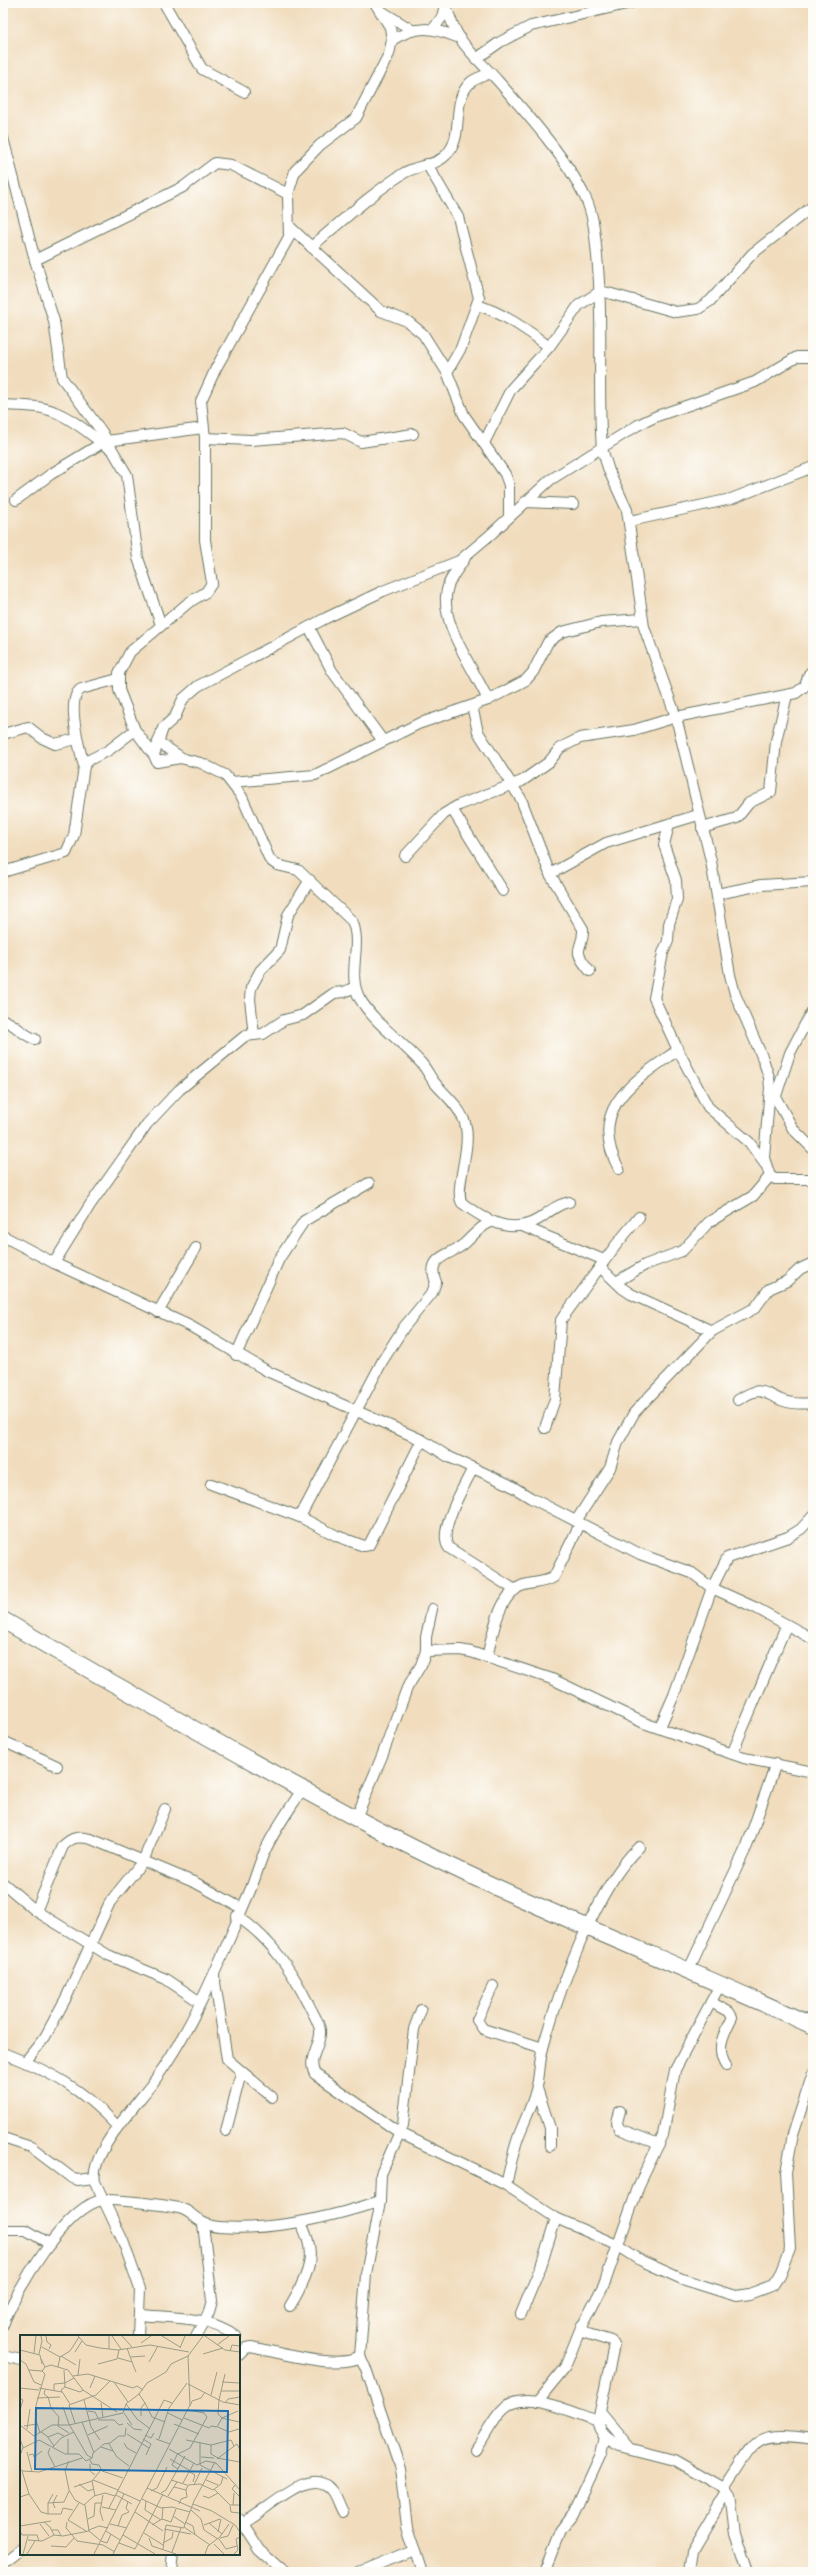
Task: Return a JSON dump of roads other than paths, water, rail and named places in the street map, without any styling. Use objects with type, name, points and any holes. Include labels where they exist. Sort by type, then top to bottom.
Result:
[{"type":"main road","points":[[3,1620],[126,1692],[356,1818],[508,1891],[721,1983],[813,2026]]},
{"type":"street","points":[[164,3],[202,69],[244,92]]},
{"type":"street","points":[[434,28],[442,17],[445,3]]},
{"type":"street","points":[[445,3],[457,37],[526,114],[571,174],[585,196],[591,213],[601,291],[602,449],[609,471],[623,498],[630,521],[642,619],[649,646],[676,717],[717,894],[731,981],[764,1059],[773,1092],[793,1129],[813,1149]]},
{"type":"street","points":[[476,59],[500,42],[531,26],[604,6],[631,3]]},
{"type":"street","points":[[378,7],[412,30]]},
{"type":"street","points":[[182,758],[157,762],[153,753],[135,730],[119,690],[118,679],[122,666],[130,652],[161,625],[206,592],[212,584],[205,540],[204,433],[201,409],[203,394],[289,237],[290,227],[288,194],[292,177],[305,159],[320,145],[356,118],[377,82],[389,54],[392,40],[390,27],[378,7]]},
{"type":"street","points":[[392,40],[412,30],[434,28],[457,37]]},
{"type":"street","points":[[311,247],[371,196],[404,173],[443,158],[452,148],[457,138],[459,106],[467,86],[472,81],[490,73]]},
{"type":"street","points":[[3,138],[35,260],[54,321],[62,378],[105,442],[114,451],[130,483],[138,558],[161,625]]},
{"type":"street","points":[[35,260],[183,188],[215,163],[231,165],[288,194]]},
{"type":"street","points":[[427,164],[458,217],[478,292],[477,305],[461,348],[447,372]]},
{"type":"street","points":[[484,443],[511,389],[549,347],[578,305],[601,291],[676,312],[698,309],[710,301],[752,254],[813,206]]},
{"type":"street","points":[[290,227],[381,311],[407,321],[418,329],[447,372],[464,415],[508,480],[509,517]]},
{"type":"street","points":[[477,305],[502,314],[534,334],[549,347]]},
{"type":"street","points":[[153,753],[163,728],[175,717],[183,700],[198,686],[309,627],[383,591],[459,560],[468,554],[550,480],[602,449],[615,439],[657,416],[755,382],[797,357],[813,357]]},
{"type":"street","points":[[3,405],[37,407],[54,411],[105,442]]},
{"type":"street","points":[[16,500],[51,474],[105,442],[204,433],[251,440],[343,433],[361,442],[413,434]]},
{"type":"street","points":[[630,521],[731,499],[813,467]]},
{"type":"street","points":[[525,502],[573,504]]},
{"type":"street","points":[[468,554],[449,583],[446,593],[448,608],[454,634],[488,700]]},
{"type":"street","points":[[232,782],[312,776],[418,724],[488,700],[530,677],[548,642],[562,632],[601,622],[642,619]]},
{"type":"street","points":[[309,627],[332,671],[383,740]]},
{"type":"street","points":[[405,856],[431,826],[452,809],[512,786],[540,770],[560,748],[580,738],[634,730],[676,717],[787,696],[802,690],[808,674],[813,670]]},
{"type":"street","points":[[3,872],[63,855],[68,851],[74,835],[84,766],[77,738],[74,708],[77,692],[118,679]]},
{"type":"street","points":[[702,828],[737,818],[749,804],[771,792],[776,741],[787,696]]},
{"type":"street","points":[[472,706],[478,732],[520,799],[550,874],[583,929],[578,952],[582,962],[590,971]]},
{"type":"street","points":[[3,734],[28,727],[42,738],[55,744],[77,738]]},
{"type":"street","points":[[84,766],[135,730]]},
{"type":"street","points":[[158,742],[182,758],[219,770],[232,782],[249,810],[270,860],[277,865],[298,870],[354,924],[355,987],[368,1012],[422,1065],[434,1082],[453,1101],[463,1118],[468,1136],[460,1201],[490,1222],[522,1226],[602,1263],[616,1282],[631,1294],[712,1331]]},
{"type":"street","points":[[452,809],[503,891]]},
{"type":"street","points":[[550,874],[606,843],[698,815]]},
{"type":"street","points":[[669,824],[664,845],[675,876],[677,899],[669,924],[668,941],[662,953],[654,998],[677,1048],[708,1107],[749,1142],[765,1164],[770,1176],[779,1179],[813,1179]]},
{"type":"street","points":[[254,1035],[250,999],[251,988],[260,971],[280,950],[288,915],[310,880]]},
{"type":"street","points":[[717,894],[761,885],[813,882]]},
{"type":"street","points":[[54,1263],[90,1205],[160,1108],[215,1058],[245,1036],[263,1034],[284,1020],[303,1015],[334,993],[344,992],[355,987]]},
{"type":"street","points":[[765,1164],[764,1144],[773,1092],[790,1053],[813,1009]]},
{"type":"street","points":[[3,1020],[14,1024],[25,1036],[35,1040]]},
{"type":"street","points":[[619,1170],[607,1136],[610,1114],[620,1096],[636,1080],[675,1052],[677,1048]]},
{"type":"street","points":[[616,1282],[645,1265],[682,1251],[709,1222],[753,1196],[770,1176]]},
{"type":"street","points":[[236,1355],[279,1259],[304,1221],[368,1183]]},
{"type":"street","points":[[522,1226],[538,1219],[558,1205],[569,1202]]},
{"type":"street","points":[[545,1428],[555,1399],[560,1323],[569,1307],[639,1217]]},
{"type":"street","points":[[300,1517],[394,1343],[435,1287],[436,1282],[433,1273],[436,1264],[442,1256],[463,1245],[479,1228],[490,1222]]},
{"type":"street","points":[[3,1236],[54,1263],[190,1326],[236,1355],[269,1372],[422,1440],[640,1554],[692,1573],[712,1588],[756,1608],[786,1626],[813,1639]]},
{"type":"street","points":[[158,1312],[196,1248]]},
{"type":"street","points":[[487,1658],[505,1602],[515,1590],[554,1577],[578,1522],[613,1463],[616,1448],[634,1413],[712,1331],[755,1308],[769,1289],[787,1281],[800,1269],[813,1263]]},
{"type":"street","points":[[738,1400],[748,1394],[764,1391],[782,1400],[813,1403]]},
{"type":"street","points":[[211,1484],[300,1517],[337,1536],[364,1546],[369,1544],[422,1440]]},
{"type":"street","points":[[473,1468],[453,1510],[444,1535],[445,1542],[449,1548],[515,1590]]},
{"type":"street","points":[[660,1727],[674,1695],[712,1588],[729,1557],[788,1537],[801,1529],[813,1516]]},
{"type":"street","points":[[356,1818],[382,1756],[400,1704],[426,1651],[426,1637],[432,1609]]},
{"type":"street","points":[[732,1754],[786,1626]]},
{"type":"street","points":[[426,1651],[460,1650],[487,1658],[552,1679],[634,1720],[660,1727],[744,1758],[776,1763],[813,1772]]},
{"type":"street","points":[[3,1741],[57,1766]]},
{"type":"street","points":[[689,1969],[747,1846],[776,1763]]},
{"type":"street","points":[[138,2335],[141,2300],[138,2283],[123,2241],[94,2178],[104,2148],[118,2126],[157,2077],[183,2036],[214,1976],[268,1843],[303,1788]]},
{"type":"street","points":[[25,2062],[45,2037],[110,1902],[143,1861],[165,1809]]},
{"type":"street","points":[[36,1911],[63,1846],[70,1838],[80,1837],[91,1839],[196,1883],[239,1912],[261,1933],[276,1949],[296,1979],[316,2019],[320,2031],[312,2060],[312,2068],[315,2074],[400,2133],[506,2185],[556,2218],[618,2245],[642,2261],[682,2279],[736,2296],[749,2294],[773,2285],[790,2249],[786,2172],[793,2134],[813,2073]]},
{"type":"street","points":[[506,2185],[515,2146],[537,2088],[543,2048],[568,1974],[589,1926],[626,1859],[639,1847]]},
{"type":"street","points":[[3,1883],[36,1911],[108,1955],[166,1979],[200,2002]]},
{"type":"street","points":[[214,1976],[227,2059],[241,2073],[272,2097]]},
{"type":"street","points":[[537,2402],[565,2367],[582,2325],[605,2282],[639,2184],[659,2144],[675,2070],[721,1983]]},
{"type":"street","points":[[493,1986],[477,2020],[478,2025],[483,2029],[543,2048]]},
{"type":"street","points":[[711,2002],[729,2012],[732,2017],[725,2030],[720,2050],[721,2058],[726,2066]]},
{"type":"street","points":[[421,2010],[414,2029],[404,2117],[400,2133],[382,2169],[380,2201],[366,2274],[360,2357],[365,2366],[400,2468],[406,2519],[414,2550],[422,2572]]},
{"type":"street","points":[[3,2053],[57,2076],[89,2098],[118,2126]]},
{"type":"street","points":[[226,2131],[241,2073]]},
{"type":"street","points":[[537,2088],[550,2128],[550,2146]]},
{"type":"street","points":[[620,2111],[617,2122],[619,2129],[659,2144]]},
{"type":"street","points":[[3,2138],[31,2147],[72,2178],[78,2180],[94,2178]]},
{"type":"street","points":[[3,2325],[15,2296],[50,2244],[79,2214],[103,2200],[180,2208],[204,2224],[219,2227],[259,2226],[325,2218],[380,2201]]},
{"type":"street","points":[[521,2314],[541,2266],[556,2218]]},
{"type":"street","points":[[290,2306],[308,2270],[310,2245],[300,2222]]},
{"type":"street","points":[[197,2335],[209,2312],[212,2292],[204,2224]]},
{"type":"street","points":[[3,2230],[26,2230],[50,2244]]},
{"type":"street","points":[[140,2315],[204,2322],[218,2326],[234,2335]]},
{"type":"street","points":[[582,2325],[585,2333],[611,2341],[614,2345],[599,2417],[599,2430],[605,2437],[620,2446],[686,2465],[725,2490],[731,2502],[735,2534],[748,2572]]},
{"type":"street","points":[[240,2339],[249,2348],[307,2358],[352,2360],[360,2357]]},
{"type":"street","points":[[240,2354],[249,2348]]},
{"type":"street","points":[[3,2356],[20,2360]]},
{"type":"street","points":[[476,2449],[504,2408],[520,2400],[537,2402],[599,2417],[630,2448]]},
{"type":"street","points":[[689,2572],[692,2550],[725,2490],[759,2440],[772,2435],[813,2439]]},
{"type":"street","points":[[544,2572],[560,2532],[573,2515],[601,2454],[605,2437]]},
{"type":"street","points":[[284,2572],[259,2550],[240,2521],[253,2518],[298,2486],[313,2480],[332,2490],[343,2512]]},
{"type":"street","points":[[3,2563],[20,2550]]},
{"type":"street","points":[[360,2572],[414,2550]]},
{"type":"street","points":[[170,2572],[172,2555]]}]
